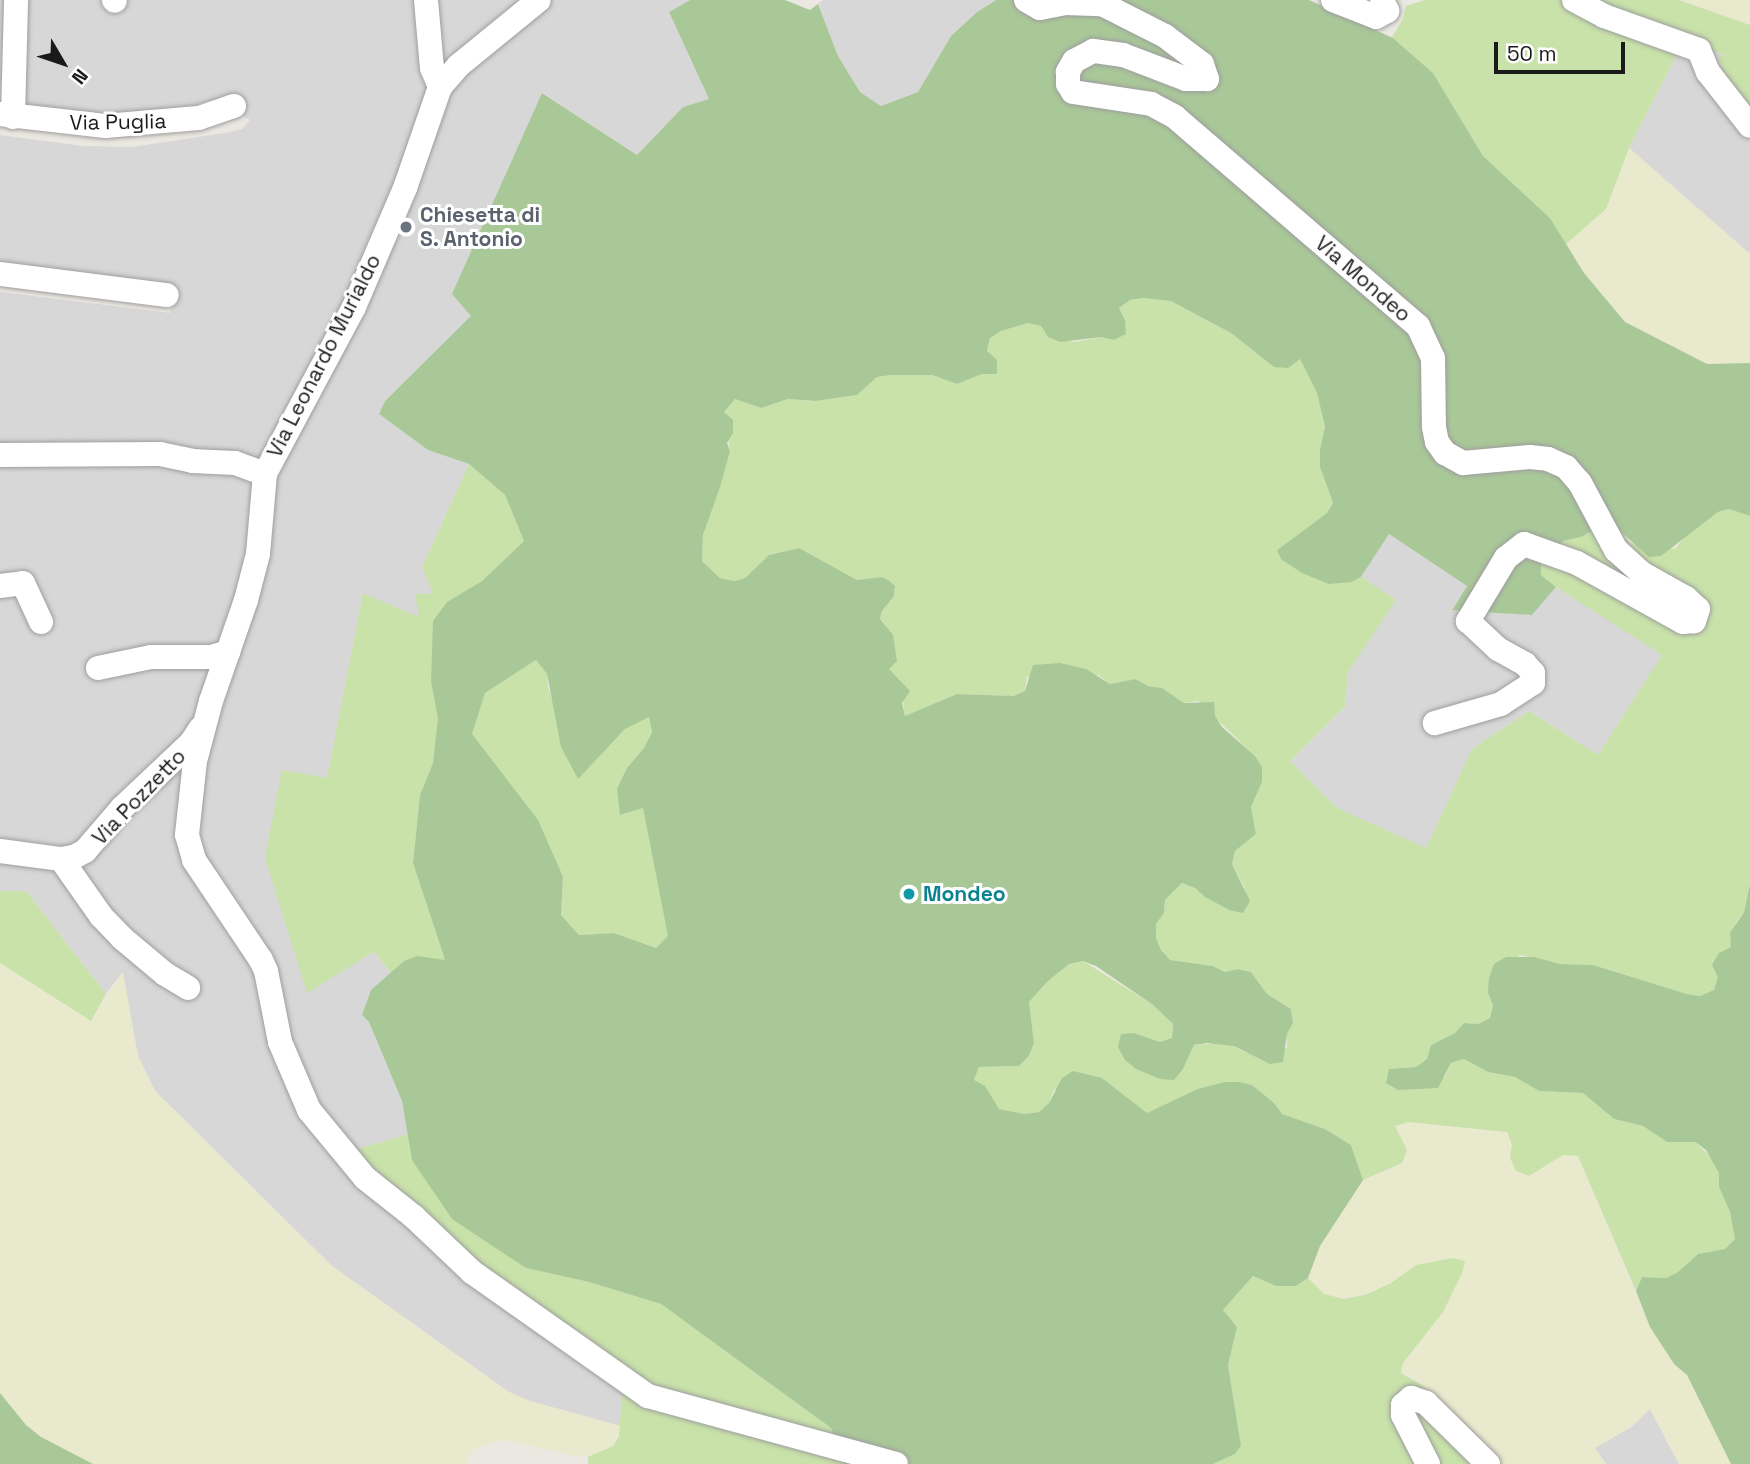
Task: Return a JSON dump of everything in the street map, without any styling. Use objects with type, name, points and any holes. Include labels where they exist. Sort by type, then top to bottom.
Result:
[{"type":"street","points":[[6,115],[16,0]]},
{"type":"street","points":[[426,0],[432,68],[440,88],[458,66],[539,0]]},
{"type":"street","name":"Via Mondeo","points":[[1026,0],[1040,8],[1072,2],[1102,4],[1165,36],[1202,64],[1207,79],[1186,79],[1123,55],[1093,51],[1074,61],[1068,72],[1068,84],[1073,92],[1151,104],[1175,117],[1418,326],[1433,358],[1433,426],[1437,442],[1445,453],[1463,463],[1530,457],[1548,459],[1566,467],[1580,483],[1616,550],[1643,574],[1686,598],[1698,609],[1695,621],[1684,622],[1577,563],[1524,544],[1506,558],[1468,621],[1498,649],[1525,664],[1533,673],[1533,683],[1501,704],[1435,723]]},
{"type":"street","points":[[1333,0],[1376,17],[1387,11],[1382,0]]},
{"type":"street","points":[[1574,0],[1604,16],[1699,50],[1708,72],[1750,127]]},
{"type":"street","name":"Via Leonardo Murialdo","points":[[265,474],[354,307],[405,188],[440,88]]},
{"type":"street","name":"Via Puglia","points":[[6,115],[105,126],[199,118],[233,106]]},
{"type":"street","points":[[0,274],[167,295]]},
{"type":"street","points":[[0,455],[160,454],[192,461],[235,463],[265,474],[258,554],[195,761],[187,835],[194,860],[261,960],[280,1042],[309,1110],[365,1178],[414,1217],[489,1286],[576,1343],[648,1396],[896,1464]]},
{"type":"street","points":[[0,586],[23,583],[41,622]]},
{"type":"street","points":[[98,667],[150,657],[211,657],[228,652]]},
{"type":"street","name":"Via Pozzetto","points":[[61,859],[74,857],[95,843],[122,808],[191,743],[206,719]]},
{"type":"street","points":[[0,851],[61,859],[100,916],[165,974],[188,988]]},
{"type":"street","points":[[1428,1464],[1402,1415],[1403,1405],[1411,1398],[1426,1403],[1488,1464]]},
{"type":"shaded area","points":[[0,0],[690,0],[669,12],[709,99],[683,107],[637,155],[543,93],[472,316],[385,401],[379,414],[428,450],[469,464],[422,567],[434,595],[419,618],[363,594],[327,779],[307,992],[374,952],[391,973],[371,990],[362,1015],[369,1022],[402,1101],[408,1134],[356,1150],[421,1212],[631,1396],[622,1394],[620,1426],[530,1401],[509,1392],[332,1266],[155,1091],[138,1056],[122,973],[106,994],[26,891],[0,891],[0,292],[170,313],[174,294],[0,272],[0,135],[83,146],[132,147],[225,133],[242,129],[250,120],[212,100],[197,105],[106,114],[0,102]]},
{"type":"shaded area","points":[[823,0],[996,0],[977,12],[951,36],[918,92],[881,106],[860,92],[838,56],[818,4]]},
{"type":"shaded area","points":[[1684,40],[1733,58],[1750,108],[1750,254],[1629,148]]},
{"type":"shaded area","points":[[1389,534],[1467,586],[1452,609],[1532,615],[1556,587],[1663,654],[1598,755],[1529,711],[1472,749],[1426,849],[1337,808],[1290,761],[1345,706],[1348,672],[1395,600],[1361,577]]},
{"type":"shaded area","points":[[1650,1409],[1679,1464],[1606,1464],[1595,1448],[1631,1427]]},
{"type":"green space","points":[[690,0],[785,0],[810,10],[818,4],[838,56],[860,92],[881,106],[918,92],[951,36],[977,12],[996,0],[1309,0],[1393,38],[1433,73],[1483,156],[1550,218],[1584,273],[1625,322],[1707,364],[1750,363],[1750,516],[1729,509],[1718,512],[1661,556],[1649,557],[1619,530],[1596,529],[1581,537],[1563,541],[1541,563],[1541,575],[1556,587],[1532,615],[1452,610],[1467,586],[1389,534],[1361,577],[1352,582],[1329,584],[1302,573],[1281,559],[1277,550],[1327,513],[1333,503],[1320,467],[1320,449],[1325,427],[1317,393],[1300,359],[1288,368],[1274,367],[1231,333],[1171,301],[1143,298],[1130,300],[1119,308],[1125,320],[1126,334],[1114,340],[1101,337],[1060,342],[1048,337],[1041,326],[1028,323],[1001,331],[990,338],[987,351],[997,360],[997,374],[982,374],[957,384],[932,375],[891,375],[877,377],[857,395],[816,401],[788,399],[761,408],[735,399],[724,412],[733,420],[733,433],[727,443],[730,451],[703,535],[702,561],[720,578],[735,581],[745,578],[769,555],[799,548],[857,580],[882,577],[888,580],[895,586],[894,596],[882,611],[880,619],[893,635],[897,661],[889,669],[910,691],[902,703],[905,716],[957,694],[1013,696],[1025,691],[1033,665],[1060,663],[1086,669],[1110,684],[1136,679],[1148,686],[1162,688],[1184,703],[1214,702],[1215,716],[1222,727],[1255,756],[1262,767],[1262,782],[1251,807],[1256,834],[1235,851],[1232,864],[1250,901],[1243,913],[1229,910],[1205,897],[1195,888],[1182,883],[1165,900],[1164,913],[1156,924],[1156,938],[1161,950],[1170,960],[1213,966],[1225,972],[1238,969],[1251,972],[1267,994],[1291,1009],[1293,1023],[1287,1034],[1283,1062],[1270,1064],[1234,1046],[1207,1043],[1194,1045],[1183,1069],[1174,1080],[1160,1079],[1136,1069],[1125,1060],[1118,1047],[1121,1034],[1134,1033],[1160,1042],[1172,1038],[1173,1024],[1153,1005],[1096,966],[1083,961],[1069,964],[1047,982],[1029,1002],[1034,1043],[1029,1056],[1019,1066],[979,1067],[974,1080],[985,1086],[999,1109],[1025,1114],[1039,1112],[1049,1103],[1062,1078],[1073,1071],[1102,1078],[1147,1113],[1198,1089],[1225,1082],[1239,1082],[1252,1085],[1274,1103],[1282,1114],[1325,1129],[1351,1145],[1363,1180],[1320,1246],[1308,1278],[1296,1286],[1276,1286],[1253,1276],[1223,1310],[1237,1327],[1228,1365],[1241,1446],[1235,1454],[1213,1464],[844,1464],[831,1428],[661,1304],[589,1282],[526,1268],[452,1219],[412,1160],[402,1101],[369,1022],[362,1015],[371,990],[404,961],[417,956],[445,960],[413,863],[420,795],[433,763],[438,718],[431,682],[433,621],[447,602],[482,581],[524,541],[505,495],[469,464],[428,450],[379,414],[385,401],[471,316],[452,294],[542,93],[637,155],[683,107],[709,99],[669,12]],"holes":[[[536,660],[547,674],[561,747],[578,779],[625,729],[649,717],[652,732],[644,748],[627,768],[617,789],[620,815],[643,808],[668,936],[656,948],[614,933],[579,935],[561,915],[563,877],[538,820],[472,734],[485,693]]]},
{"type":"green space","points":[[1425,0],[1679,0],[1750,25],[1750,108],[1725,77],[1719,55],[1728,56],[1684,40],[1629,148],[1606,209],[1566,244],[1550,218],[1483,156],[1433,73],[1392,37],[1403,19],[1406,6]]},
{"type":"green space","points":[[1679,0],[1750,0],[1750,25]]},
{"type":"green space","points":[[1629,148],[1750,254],[1750,363],[1707,364],[1625,322],[1584,273],[1566,244],[1606,209]]},
{"type":"green space","points":[[1143,298],[1171,301],[1183,307],[1231,333],[1274,367],[1300,359],[1317,393],[1325,427],[1320,449],[1320,467],[1333,503],[1327,513],[1277,550],[1352,582],[1361,577],[1396,600],[1348,672],[1345,706],[1290,761],[1337,808],[1426,848],[1472,749],[1529,711],[1598,755],[1662,655],[1541,575],[1540,563],[1549,552],[1563,541],[1581,537],[1596,529],[1619,530],[1631,543],[1675,549],[1689,532],[1718,512],[1729,509],[1750,516],[1750,884],[1744,912],[1736,922],[1731,947],[1714,990],[1700,996],[1687,994],[1593,965],[1560,964],[1520,955],[1488,993],[1493,1005],[1490,1018],[1478,1024],[1464,1023],[1455,1033],[1431,1045],[1427,1059],[1416,1067],[1402,1067],[1445,1077],[1451,1063],[1464,1059],[1488,1072],[1515,1077],[1539,1091],[1583,1093],[1614,1119],[1643,1126],[1667,1142],[1695,1142],[1715,1161],[1719,1173],[1719,1187],[1730,1212],[1735,1239],[1725,1249],[1698,1254],[1678,1272],[1666,1278],[1642,1277],[1636,1291],[1578,1156],[1563,1155],[1529,1176],[1516,1171],[1510,1158],[1512,1145],[1507,1132],[1408,1122],[1395,1126],[1407,1150],[1402,1163],[1363,1180],[1351,1145],[1325,1129],[1281,1114],[1274,1103],[1252,1085],[1225,1082],[1147,1113],[1102,1078],[1054,1090],[1049,1103],[1039,1112],[1025,1114],[999,1109],[974,1080],[979,1067],[1019,1066],[1029,1056],[1034,1043],[1029,1002],[1047,982],[1069,964],[1083,961],[1153,1005],[1173,1024],[1172,1038],[1160,1042],[1134,1033],[1183,1069],[1194,1045],[1221,1043],[1246,1053],[1287,1048],[1287,1034],[1293,1023],[1291,1009],[1267,994],[1251,972],[1238,969],[1225,972],[1213,966],[1170,960],[1161,950],[1156,938],[1156,924],[1164,913],[1165,900],[1182,883],[1195,888],[1205,897],[1229,910],[1245,888],[1232,864],[1235,851],[1256,834],[1251,807],[1262,782],[1262,767],[1255,756],[1198,701],[1184,703],[1162,688],[1148,686],[1137,679],[1110,684],[1098,675],[1027,677],[1025,691],[1012,696],[957,694],[905,717],[901,681],[888,669],[897,661],[892,635],[880,619],[882,611],[894,596],[895,586],[882,577],[857,580],[799,548],[769,555],[745,578],[735,581],[720,578],[702,561],[703,535],[730,451],[724,412],[735,399],[761,408],[788,399],[816,401],[857,395],[877,377],[891,375],[932,375],[957,384],[982,374],[990,338],[1001,331],[1028,323],[1041,326],[1048,337],[1074,342],[1101,337],[1114,340],[1125,320],[1119,308],[1130,300]]},
{"type":"green space","points":[[469,464],[505,495],[524,541],[482,581],[447,602],[431,682],[439,717],[433,763],[420,795],[413,863],[445,960],[404,961],[391,973],[374,952],[307,993],[265,858],[282,770],[327,778],[363,593],[419,617],[415,594],[433,594],[422,567]]},
{"type":"green space","points":[[536,660],[547,674],[548,687],[578,778],[625,729],[649,716],[652,732],[644,748],[627,768],[620,815],[643,808],[669,936],[656,948],[614,933],[579,935],[561,915],[563,877],[472,734],[485,692]]},
{"type":"green space","points":[[1750,884],[1750,1464],[1731,1464],[1687,1375],[1674,1364],[1650,1327],[1636,1291],[1642,1277],[1666,1278],[1678,1272],[1698,1254],[1725,1249],[1735,1239],[1730,1212],[1719,1187],[1719,1173],[1706,1150],[1695,1142],[1667,1142],[1643,1126],[1614,1119],[1583,1093],[1539,1091],[1515,1077],[1488,1072],[1464,1059],[1451,1063],[1438,1088],[1398,1090],[1386,1083],[1389,1069],[1416,1067],[1427,1059],[1431,1045],[1455,1033],[1464,1023],[1478,1024],[1490,1018],[1493,1005],[1488,993],[1489,978],[1494,964],[1506,957],[1534,957],[1560,964],[1593,965],[1687,994],[1700,996],[1714,990],[1718,977],[1712,965],[1719,953],[1731,947],[1730,933],[1744,912]]},
{"type":"green space","points":[[0,891],[26,891],[106,994],[91,1021],[0,963]]},
{"type":"green space","points":[[0,963],[91,1021],[123,972],[138,1056],[155,1091],[332,1266],[509,1392],[530,1401],[621,1426],[613,1446],[596,1455],[575,1456],[506,1440],[479,1447],[469,1456],[466,1464],[93,1464],[41,1437],[26,1425],[0,1393]]},
{"type":"green space","points":[[1408,1122],[1507,1132],[1512,1145],[1510,1158],[1516,1171],[1529,1176],[1564,1155],[1578,1156],[1650,1327],[1674,1364],[1687,1375],[1731,1464],[1679,1464],[1650,1409],[1631,1427],[1595,1448],[1606,1464],[1499,1464],[1412,1376],[1401,1373],[1403,1364],[1443,1312],[1453,1258],[1416,1265],[1391,1283],[1365,1295],[1344,1299],[1324,1294],[1308,1278],[1320,1246],[1363,1180],[1391,1170],[1407,1150],[1395,1126]]},
{"type":"green space","points":[[408,1134],[412,1160],[526,1268],[589,1282],[661,1304],[831,1428],[844,1464],[588,1464],[588,1457],[613,1446],[619,1436],[622,1393],[631,1396],[513,1301],[355,1150]]},
{"type":"green space","points":[[1453,1258],[1465,1261],[1462,1273],[1443,1312],[1403,1363],[1401,1373],[1422,1385],[1499,1464],[1213,1464],[1235,1454],[1241,1446],[1228,1365],[1237,1327],[1223,1310],[1253,1276],[1276,1286],[1296,1286],[1308,1278],[1324,1294],[1344,1299],[1365,1295],[1391,1283],[1416,1265]]},
{"type":"green space","points":[[0,1393],[26,1425],[41,1437],[93,1464],[0,1464]]},
{"type":"place","name":"Chiesetta di S. Antonio","points":[[406,227]]},
{"type":"place","name":"Mondeo","points":[[909,894]]}]
